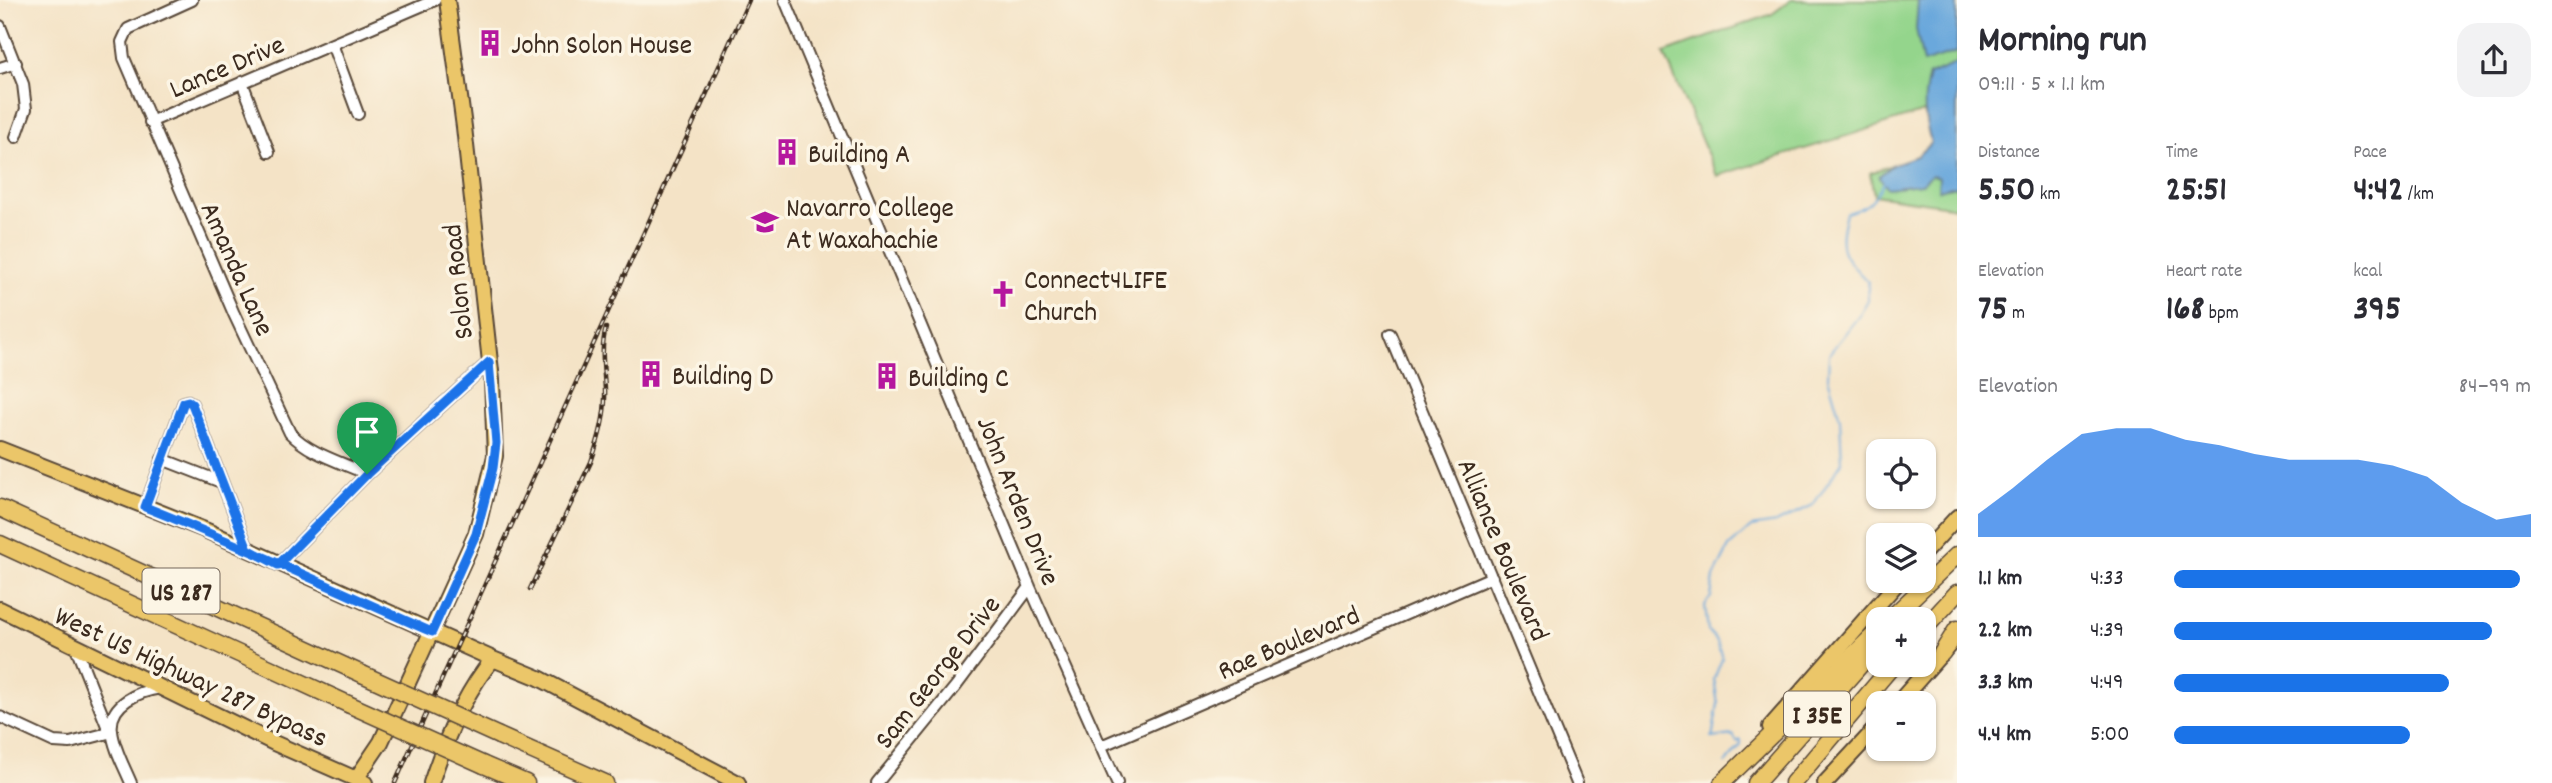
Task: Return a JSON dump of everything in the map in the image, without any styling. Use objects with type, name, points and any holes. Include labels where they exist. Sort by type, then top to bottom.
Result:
[{"type":"highway","name":"US 287","points":[[0,508],[605,783]]},
{"type":"highway","name":"US 287","points":[[0,544],[526,783]]},
{"type":"highway","points":[[1903,607],[1957,555]]},
{"type":"highway","points":[[1911,607],[1957,555]]},
{"type":"highway","points":[[1936,616],[1957,593]]},
{"type":"highway","points":[[1942,653],[1957,629]]},
{"type":"highway","points":[[1722,783],[1866,643]]},
{"type":"highway","name":"I 35E","points":[[1756,783],[1866,659]]},
{"type":"highway","name":"I 35E","points":[[1793,783],[1883,677]]},
{"type":"main road","name":"Solon Road","points":[[360,781],[381,742],[476,534],[493,468],[496,443],[464,127],[447,0]]},
{"type":"main road","points":[[0,449],[248,549],[278,565],[539,678],[738,783]]},
{"type":"main road","points":[[1936,540],[1957,517]]},
{"type":"main road","points":[[1722,783],[1888,593]]},
{"type":"main road","name":"West US Highway 287 Bypass","points":[[0,609],[274,743],[360,781]]},
{"type":"main road","points":[[1909,691],[1957,636]]},
{"type":"main road","points":[[430,783],[480,674],[492,659]]},
{"type":"main road","points":[[1825,783],[1866,739]]},
{"type":"street","name":"Amanda Lane","points":[[191,0],[128,29],[123,37],[124,58],[234,314],[290,433],[299,443],[312,450],[367,474]]},
{"type":"street","name":"Lance Drive","points":[[150,122],[435,0]]},
{"type":"street","name":"John Arden Drive","points":[[785,0],[987,478],[1030,587],[1117,783]]},
{"type":"street","points":[[0,26],[23,84],[26,109],[16,137]]},
{"type":"street","points":[[332,44],[358,114]]},
{"type":"street","points":[[0,68],[16,62]]},
{"type":"street","points":[[242,82],[269,152]]},
{"type":"street","name":"Alliance Boulevard","points":[[1390,334],[1577,783]]},
{"type":"street","points":[[278,565],[367,474],[489,362]]},
{"type":"street","points":[[145,507],[184,402],[188,401],[192,404],[248,549]]},
{"type":"street","points":[[162,459],[221,482]]},
{"type":"street","name":"Rae Boulevard","points":[[1101,746],[1492,577]]},
{"type":"street","name":"Sam George Drive","points":[[877,783],[956,686],[1030,587]]},
{"type":"street","points":[[76,648],[131,783]]},
{"type":"street","points":[[112,732],[113,720],[128,699],[146,690],[161,688]]},
{"type":"street","points":[[0,718],[54,742],[70,743],[112,732]]},
{"type":"green space","points":[[1791,0],[1957,0],[1957,207],[1874,195],[1870,173],[1917,156],[1931,143],[1924,112],[1717,176],[1664,53],[1772,14]]},
{"type":"water","points":[[1918,0],[1957,0],[1957,52],[1923,63],[1916,29]]},
{"type":"water","points":[[1957,63],[1957,186],[1938,190],[1939,177],[1932,175],[1921,184],[1887,188],[1879,176],[1892,165],[1917,156],[1931,143],[1925,109],[1929,75]]},
{"type":"waterway","points":[[1726,763],[1741,745],[1741,740],[1737,742],[1733,735],[1712,738],[1718,704],[1714,679],[1722,659],[1717,641],[1708,631],[1705,605],[1711,597],[1714,577],[1729,547],[1751,527],[1776,523],[1813,505],[1842,462],[1840,418],[1828,377],[1829,354],[1868,300],[1868,282],[1852,265],[1844,251],[1843,225],[1846,213],[1870,203],[1884,182]]},
{"type":"railway","points":[[395,783],[749,0]]},
{"type":"railway","points":[[530,589],[597,445],[604,409],[603,351],[606,328]]},
{"type":"place","name":"John Solon House","points":[[490,43]]},
{"type":"place","name":"Building A","points":[[787,152]]},
{"type":"place","name":"Navarro College At Waxahachie","points":[[765,222]]},
{"type":"place","name":"Connect4LIFE Church","points":[[1003,294]]},
{"type":"place","name":"Building D","points":[[651,374]]},
{"type":"place","name":"Building C","points":[[887,376]]},
{"type":"route","points":[[367,474],[278,565],[248,549],[233,516],[192,404],[188,401],[184,402],[145,507],[205,530],[278,565],[432,632],[476,534],[493,468],[496,443],[489,362],[367,474]]}]
